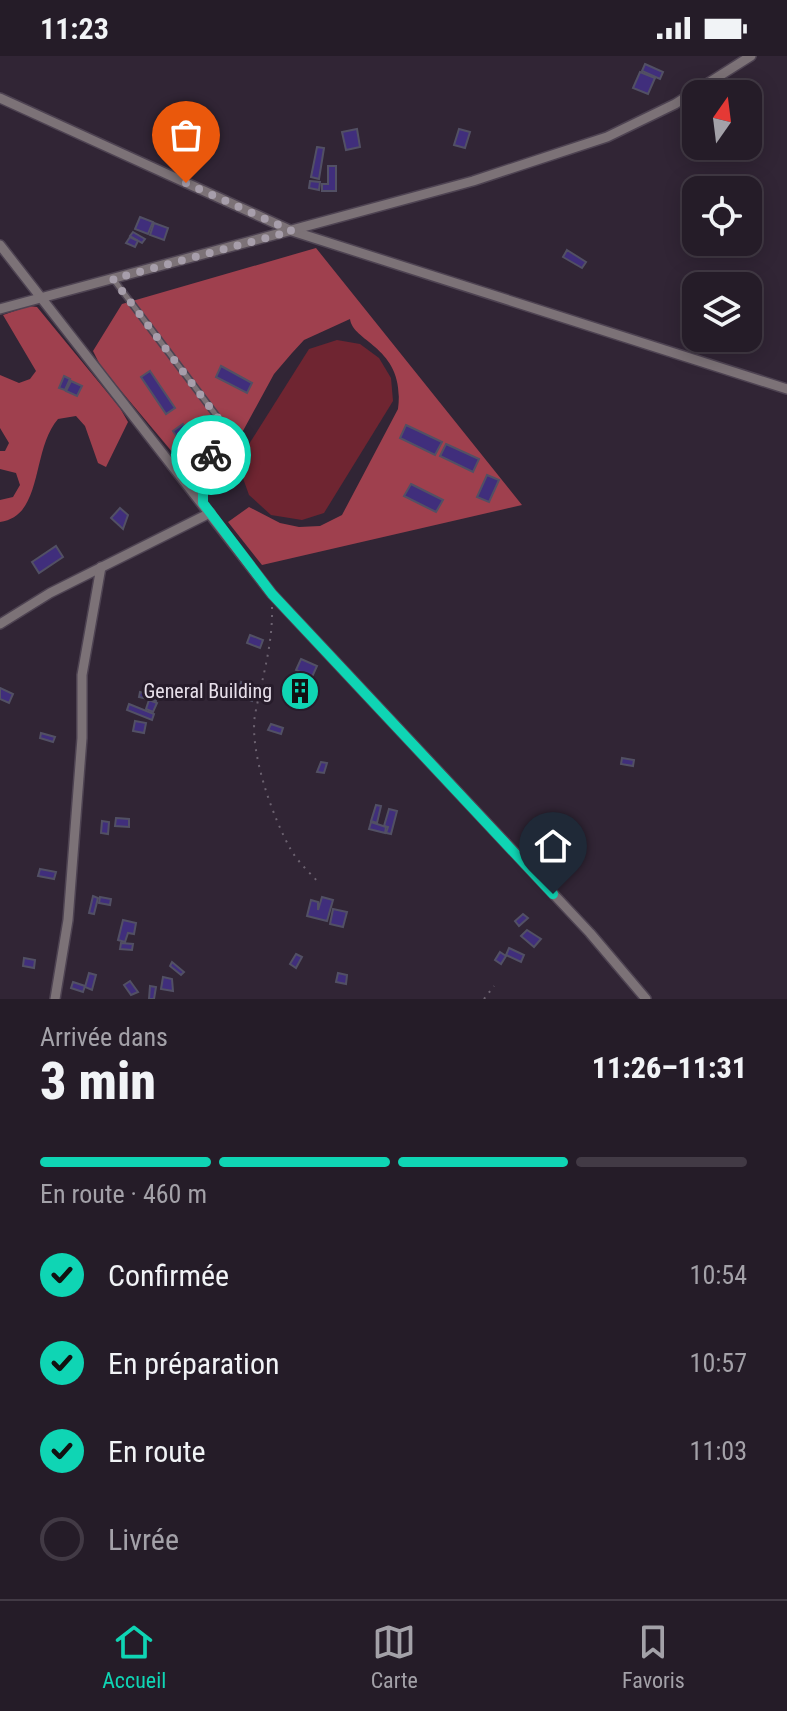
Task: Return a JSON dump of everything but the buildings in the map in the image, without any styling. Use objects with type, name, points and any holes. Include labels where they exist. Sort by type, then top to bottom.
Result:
[{"type":"street","points":[[0,309],[473,181],[607,137],[675,104],[751,56]]},
{"type":"street","points":[[0,98],[292,231],[787,389]]},
{"type":"street","points":[[0,245],[272,594],[590,933],[646,999]]},
{"type":"street","points":[[0,624],[101,567],[210,513]]},
{"type":"street","points":[[55,999],[68,920],[82,738],[82,675],[101,567]]},
{"type":"lane","points":[[113,279],[231,435],[212,449],[211,463],[203,468],[203,503]]},
{"type":"path","points":[[272,594],[273,638],[255,719],[258,758],[277,820],[293,853],[319,883]]},
{"type":"path","points":[[484,999],[494,986]]},
{"type":"shaded area","points":[[316,248],[522,505],[262,565],[228,522],[249,507],[280,523],[299,527],[320,526],[342,515],[398,409],[398,388],[387,360],[353,327],[350,319],[304,340],[274,374],[220,473],[199,484],[101,367],[93,351],[122,304]]},
{"type":"shaded area","points":[[29,306],[37,307],[120,408],[128,422],[106,467],[98,463],[85,426],[76,416],[58,419],[44,447],[31,495],[24,508],[14,517],[0,522],[0,500],[13,497],[20,485],[16,473],[0,469],[0,451],[5,451],[9,443],[0,428],[0,375],[19,383],[30,379],[36,371],[3,315]]},
{"type":"shaded area","points":[[337,340],[360,344],[379,358],[391,378],[393,401],[324,513],[302,520],[271,515],[249,495],[239,460],[309,349]]},
{"type":"way so far","points":[[186,183],[292,231],[113,279],[231,435],[212,449],[211,455]]},
{"type":"place","name":"General Building","points":[[300,691]]},
{"type":"route","points":[[211,455],[211,463],[203,468],[203,503],[272,594],[553,894]]}]
